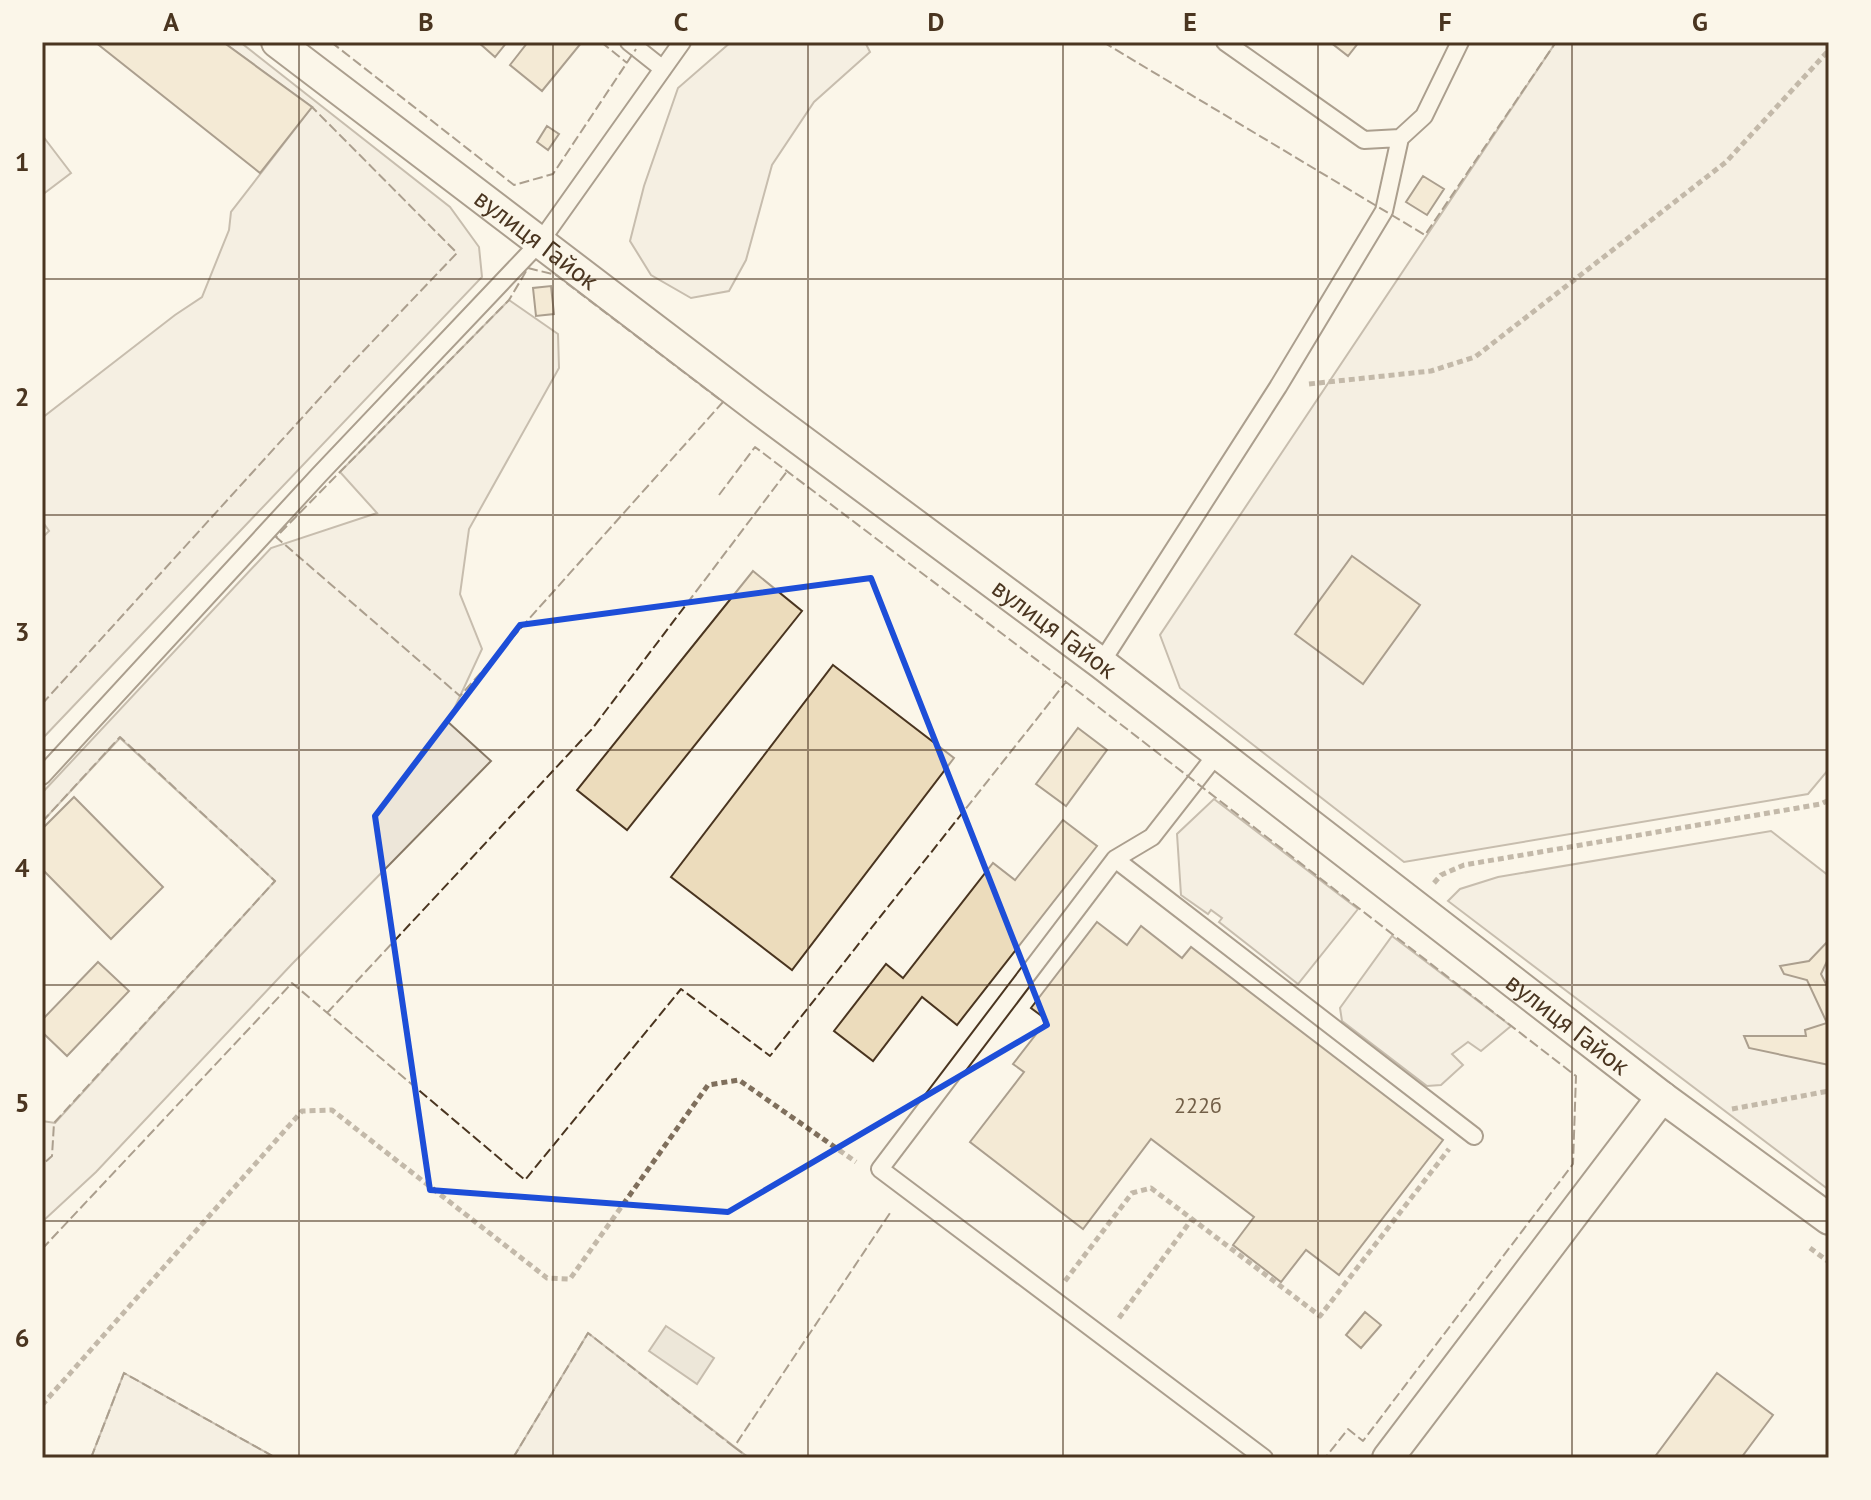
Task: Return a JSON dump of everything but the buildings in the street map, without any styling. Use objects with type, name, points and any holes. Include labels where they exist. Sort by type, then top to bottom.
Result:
[{"type":"street","name":"вулиця Гайок","points":[[277,42],[759,409],[1101,663],[1662,1097],[1829,1219]]},
{"type":"street","points":[[1388,1458],[1662,1097]]},
{"type":"lane","points":[[629,42],[663,69]]},
{"type":"lane","points":[[42,776],[319,475],[540,242],[682,42]]},
{"type":"lane","points":[[1225,42],[1364,140],[1400,138]]},
{"type":"lane","points":[[1101,663],[1278,387],[1384,211],[1400,138],[1424,116],[1460,42]]},
{"type":"lane","points":[[1216,755],[1152,837],[1115,859],[880,1169],[1264,1458]]},
{"type":"lane","points":[[1115,859],[1469,1132]]},
{"type":"path","points":[[1278,387],[1431,371],[1475,357],[1726,162],[1829,50]]},
{"type":"path","points":[[1414,907],[1441,875],[1464,865],[1821,804],[1829,800]]},
{"type":"path","points":[[42,1405],[302,1111],[332,1110],[547,1278],[570,1279],[708,1085],[739,1080],[859,1163],[880,1169]]},
{"type":"path","points":[[1690,1117],[1829,1091]]},
{"type":"path","points":[[1051,1298],[1132,1193],[1151,1188],[1320,1316],[1469,1132]]},
{"type":"path","points":[[1104,1338],[1192,1219]]},
{"type":"highlighted area","points":[[871,578],[1047,1025],[728,1212],[430,1190],[375,816],[520,625]]},
{"type":"shaded area","points":[[223,42],[240,42],[450,207],[479,247],[482,277],[42,739],[42,538],[49,531],[42,521],[42,418],[202,297],[229,230],[231,212],[312,107]]},
{"type":"shaded area","points":[[731,42],[865,42],[870,52],[814,102],[772,165],[746,260],[729,291],[691,298],[651,275],[630,241],[644,186],[678,88]]},
{"type":"shaded area","points":[[1556,42],[1829,42],[1829,769],[1808,794],[1404,862],[1180,688],[1160,635]]},
{"type":"shaded area","points":[[42,135],[71,173],[42,195]]},
{"type":"shaded area","points":[[509,300],[558,334],[559,368],[469,529],[460,594],[482,649],[448,722],[491,761],[292,964],[96,1172],[42,1222],[42,1121],[55,1123],[275,881],[120,738],[42,822],[42,793],[271,548],[377,513],[340,472]]},
{"type":"shaded area","points":[[1214,799],[1358,909],[1298,984],[1219,922],[1222,918],[1211,910],[1208,914],[1181,895],[1177,834]]},
{"type":"shaded area","points":[[1771,831],[1829,876],[1829,1190],[1448,901],[1460,889],[1498,877]]},
{"type":"shaded area","points":[[1392,936],[1511,1026],[1481,1051],[1468,1042],[1452,1054],[1463,1065],[1441,1085],[1427,1086],[1342,1021],[1340,1008]]},
{"type":"shaded area","points":[[666,1326],[714,1358],[697,1384],[649,1351]]},
{"type":"shaded area","points":[[588,1333],[749,1458],[513,1458]]},
{"type":"shaded area","points":[[124,1373],[276,1458],[91,1458]]},
{"type":"fence","points":[[331,42],[514,185],[553,174],[636,49]]},
{"type":"fence","points":[[601,42],[627,63]]},
{"type":"fence","points":[[1103,42],[1425,235],[1556,42]]},
{"type":"fence","points":[[42,704],[350,365],[457,253],[312,107]]},
{"type":"fence","points":[[528,268],[556,275],[723,402],[460,696],[276,537],[509,300],[528,268]]},
{"type":"fence","points":[[719,495],[755,447],[1066,682],[1576,1076],[1573,1164],[1363,1441],[1348,1429],[1325,1458]]},
{"type":"fence","points":[[327,1013],[592,729],[788,470]]},
{"type":"fence","points":[[42,1249],[292,983],[525,1180],[681,989],[770,1056],[1066,682]]},
{"type":"fence","points":[[42,822],[120,737],[275,881],[54,1123],[52,1156],[42,1165]]},
{"type":"fence","points":[[513,1458],[588,1333],[734,1447],[892,1210]]},
{"type":"fence","points":[[91,1458],[124,1373],[276,1458]]},
{"type":"fence","points":[[734,1447],[749,1458]]}]
